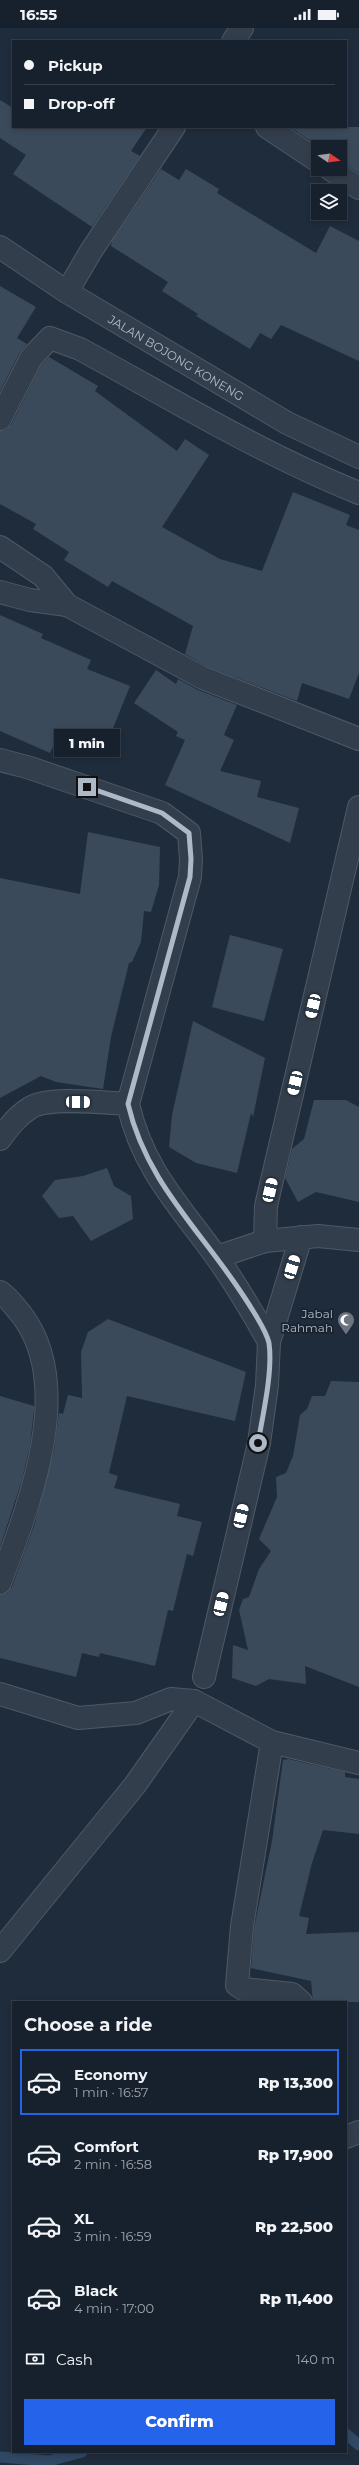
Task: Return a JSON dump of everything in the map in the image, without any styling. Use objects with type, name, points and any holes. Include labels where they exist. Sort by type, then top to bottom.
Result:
[{"type":"street","points":[[234,40],[242,28]]},
{"type":"street","points":[[67,292],[91,251],[173,128]]},
{"type":"street","points":[[269,128],[311,156]]},
{"type":"street","points":[[341,176],[359,188]]},
{"type":"street","name":"JALAN BOJONG KONENG","points":[[0,247],[67,292],[287,423],[359,457]]},
{"type":"street","points":[[0,419],[31,358],[50,338],[80,349],[271,453],[312,474],[359,494]]},
{"type":"street","points":[[0,547],[43,576],[67,605]]},
{"type":"street","points":[[0,592],[30,600],[67,605],[203,678],[359,739]]},
{"type":"street","points":[[0,760],[27,767],[162,813],[189,833],[191,859],[190,877],[128,1104],[134,1131],[156,1176],[246,1300],[269,1342]]},
{"type":"street","points":[[265,1241],[266,1206],[359,807]]},
{"type":"street","points":[[0,1139],[13,1122],[31,1107],[56,1102],[128,1104]]},
{"type":"street","points":[[216,1257],[265,1241],[318,1236],[359,1240]]},
{"type":"street","points":[[204,1677],[258,1443],[267,1385],[269,1342],[301,1237]]},
{"type":"street","points":[[0,1292],[7,1297],[30,1326],[45,1367],[47,1419],[26,1514],[0,1583]]},
{"type":"street","points":[[0,1694],[78,1718],[136,1713],[171,1699],[194,1701],[272,1742],[359,1763]]},
{"type":"street","points":[[0,1950],[134,1785],[194,1701]]},
{"type":"street","points":[[272,1742],[242,1926],[237,1985],[243,1989],[292,1994],[300,2001]]},
{"type":"street","points":[[347,2137],[359,2132]]},
{"type":"building","points":[[0,100],[12,107],[12,128],[146,128],[131,151],[140,156],[92,227],[13,174],[26,155],[0,138]]},
{"type":"building","points":[[359,127],[359,173],[347,165],[347,140],[311,141],[292,128]]},
{"type":"building","points":[[161,169],[179,180],[186,169],[219,189],[217,193],[316,253],[330,226],[359,241],[359,361],[281,325],[271,339],[260,333],[250,349],[196,316],[198,314],[162,291],[168,282],[111,246],[112,241]]},
{"type":"building","points":[[0,286],[36,307],[17,338],[27,344],[20,352],[0,391]]},
{"type":"building","points":[[49,357],[98,386],[95,391],[177,451],[185,439],[209,455],[162,527],[220,559],[262,571],[293,492],[350,515],[346,525],[359,530],[359,673],[349,699],[302,683],[297,701],[208,667],[185,654],[193,626],[112,581],[108,587],[64,560],[69,552],[33,529],[36,524],[0,504],[0,431],[6,430],[11,425],[41,365]]},
{"type":"building","points":[[0,615],[43,634],[41,638],[91,660],[87,669],[130,686],[105,748],[61,730],[50,753],[0,731]]},
{"type":"building","points":[[156,670],[176,684],[178,679],[198,690],[237,705],[224,735],[234,740],[220,771],[261,781],[257,797],[299,808],[290,843],[165,785],[185,740],[176,736],[178,732],[134,703]]},
{"type":"building","points":[[88,832],[160,847],[159,885],[151,912],[144,911],[141,942],[132,962],[129,963],[111,1037],[103,1089],[56,1082],[41,1076],[0,1098],[0,878],[80,894]]},
{"type":"building","points":[[230,935],[283,949],[264,1021],[212,1007]]},
{"type":"building","points":[[193,1021],[265,1058],[253,1117],[251,1113],[237,1173],[196,1163],[169,1147],[172,1115]]},
{"type":"building","points":[[314,1100],[346,1100],[359,1107],[359,1202],[316,1192],[298,1202],[285,1178],[292,1149],[304,1139]]},
{"type":"building","points":[[107,1168],[114,1186],[131,1196],[133,1219],[91,1241],[73,1216],[59,1218],[42,1196],[55,1180],[83,1176]]},
{"type":"building","points":[[108,1319],[246,1372],[235,1421],[127,1396],[109,1473],[118,1476],[114,1488],[180,1504],[177,1516],[202,1522],[193,1556],[187,1554],[173,1611],[168,1610],[155,1666],[100,1653],[99,1657],[82,1653],[76,1677],[0,1658],[0,1595],[8,1593],[12,1587],[35,1523],[54,1450],[59,1413],[63,1414],[68,1395],[82,1398],[81,1352],[88,1332]]},
{"type":"building","points":[[331,1381],[359,1382],[359,1687],[305,1666],[306,1684],[269,1679],[256,1686],[232,1678],[233,1645],[248,1650],[239,1610],[243,1599],[249,1597],[259,1569],[271,1551],[259,1539],[277,1497],[276,1477],[286,1473],[293,1456],[300,1415],[307,1409],[312,1396],[325,1396]]},
{"type":"building","points":[[0,1396],[34,1406],[34,1410],[30,1445],[22,1480],[0,1547]]},
{"type":"building","points":[[288,1759],[345,1772],[345,1777],[359,1779],[359,1834],[323,1830],[312,1863],[299,1916],[309,1918],[306,1934],[359,1932],[359,2002],[313,2001],[311,1981],[251,1968],[254,1928],[272,1841],[283,1760]]},
{"type":"waterway","points":[[347,2435],[359,2445]]},
{"type":"waterway","points":[[0,2457],[49,2461],[78,2453]]},
{"type":"place","name":"Jabal Rahmah","points":[[346,1335]]},
{"type":"route","points":[[87,787],[162,813],[178,823],[189,833],[191,859],[190,877],[128,1104],[134,1131],[156,1176],[246,1300],[269,1342],[267,1385],[258,1443]]}]
